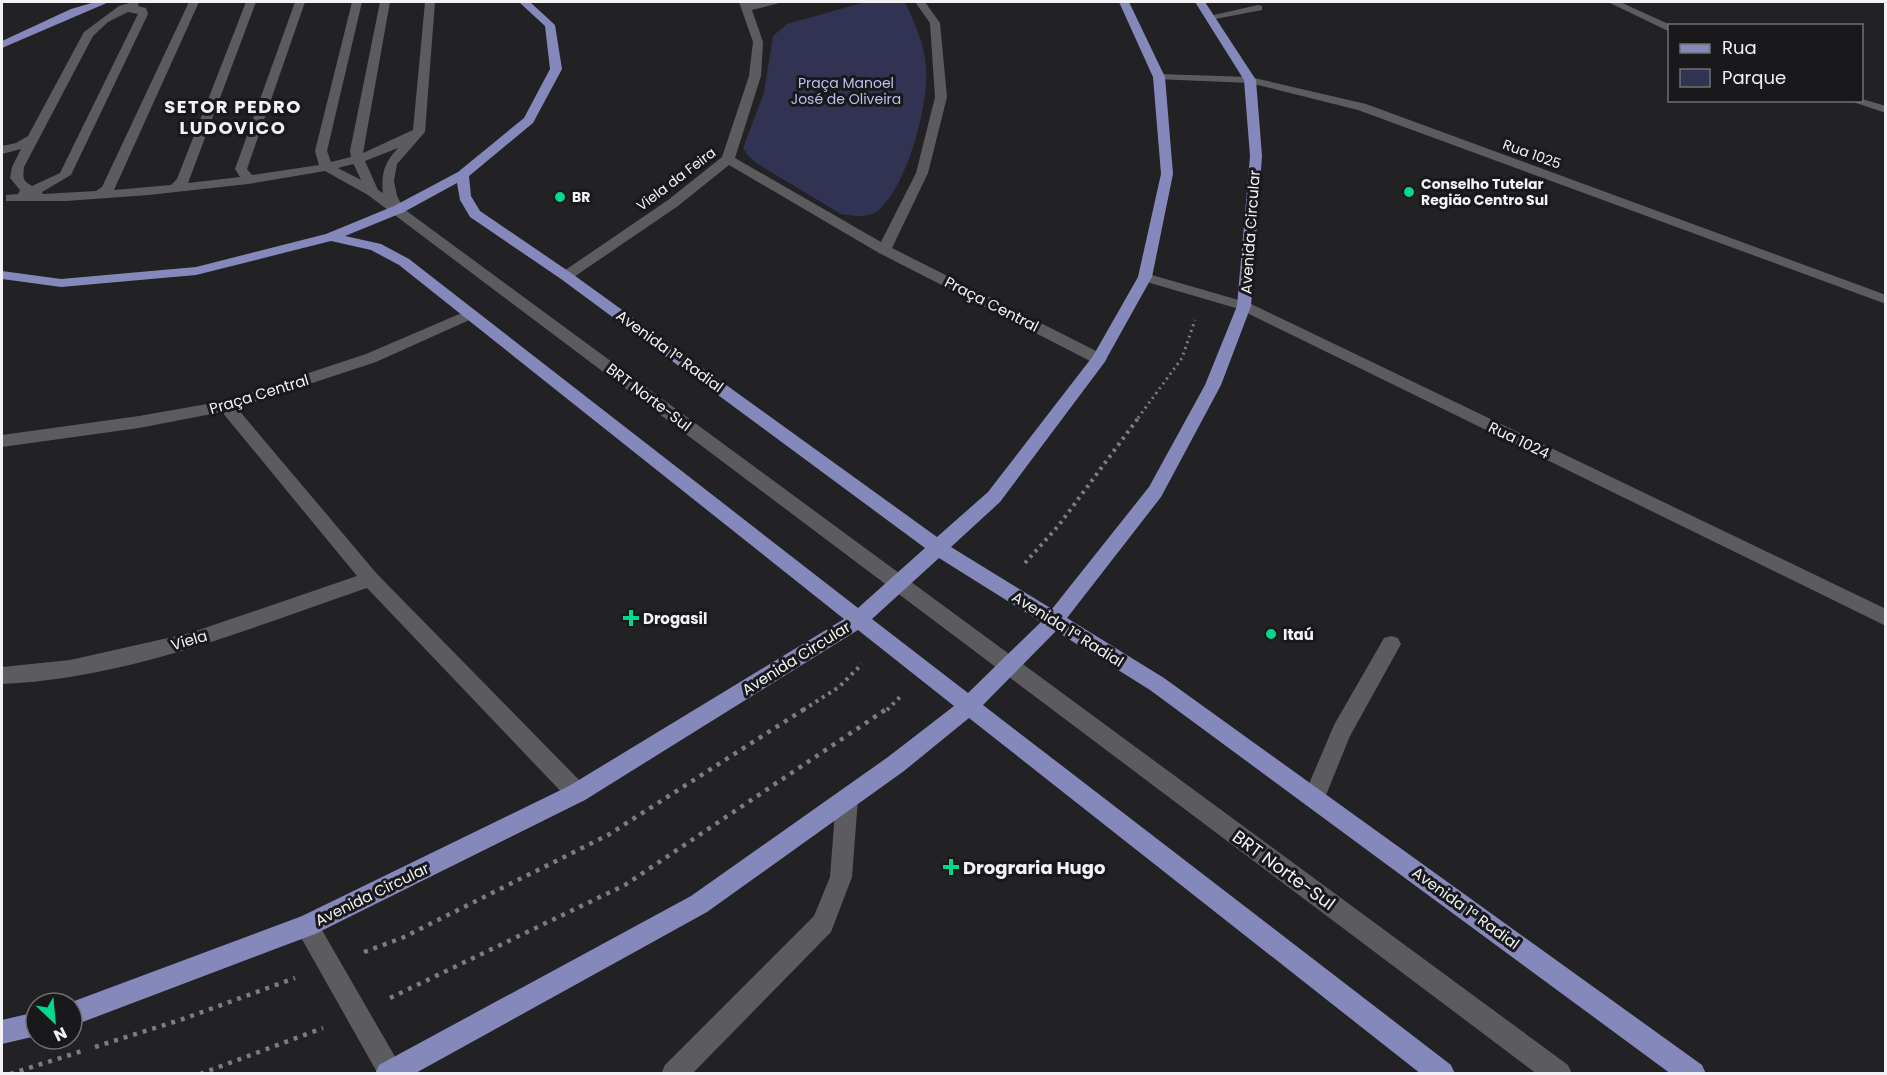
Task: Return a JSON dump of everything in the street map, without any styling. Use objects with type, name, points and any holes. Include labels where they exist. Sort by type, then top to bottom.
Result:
[{"type":"main road","points":[[2,45],[76,6],[104,2]]},
{"type":"main road","points":[[2,275],[61,282],[196,271],[331,237],[399,209],[463,175],[529,120],[556,69],[550,25],[524,2]]},
{"type":"main road","name":"Avenida Circular","points":[[84,1010],[307,926],[577,793],[859,619],[940,549],[994,497],[1099,359],[1146,277],[1167,174],[1159,77],[1124,2]]},
{"type":"main road","name":"Avenida Circular","points":[[391,1073],[699,904],[847,799],[969,706],[1009,667],[1055,620],[1155,492],[1213,385],[1244,306],[1256,156],[1250,80],[1200,2]]},
{"type":"main road","name":"Avenida 1ª Radial","points":[[463,175],[462,192],[466,204],[475,214],[566,276],[940,549],[1157,684],[1693,1074]]},
{"type":"main road","points":[[331,237],[376,247],[404,262],[1442,1074]]},
{"type":"main road","points":[[2,1032],[24,1027]]},
{"type":"street","points":[[47,198],[20,185],[15,178],[26,153],[88,34],[123,8],[142,2]]},
{"type":"street","points":[[6,199],[31,191],[65,175],[152,2]]},
{"type":"street","points":[[175,189],[183,181],[251,2]]},
{"type":"street","points":[[248,180],[241,169],[300,2]]},
{"type":"street","points":[[332,171],[321,151],[357,2]]},
{"type":"street","points":[[373,192],[356,151],[385,2]]},
{"type":"street","points":[[399,209],[390,196],[388,182],[391,163],[419,132],[430,2]]},
{"type":"street","points":[[746,4],[778,2]]},
{"type":"street","points":[[884,250],[922,173],[941,98],[935,23],[920,2]]},
{"type":"street","points":[[1613,2],[1668,27]]},
{"type":"street","points":[[99,195],[108,189],[193,3]]},
{"type":"street","name":"Viela da Feira","points":[[566,276],[673,202],[728,159],[755,76],[758,42],[746,4]]},
{"type":"street","points":[[123,8],[142,10],[144,14]]},
{"type":"street","points":[[1209,17],[1258,9]]},
{"type":"street","name":"Rua 1025","points":[[1159,77],[1250,80],[1362,107],[1886,300]]},
{"type":"street","points":[[1860,102],[1886,110]]},
{"type":"street","points":[[6,199],[175,189],[308,170],[332,171],[398,145],[419,132]]},
{"type":"street","points":[[2,151],[20,146],[34,138]]},
{"type":"street","points":[[2,151],[26,153]]},
{"type":"street","name":"Praça Central","points":[[728,159],[884,250],[1099,359]]},
{"type":"street","name":"BRT Norte-Sul","points":[[332,171],[373,192],[399,209],[1009,667],[1559,1074]]},
{"type":"street","name":"Rua 1024","points":[[1146,277],[1244,306],[1886,618]]},
{"type":"street","name":"Praça Central","points":[[2,441],[128,424],[226,406],[371,358],[471,314]]},
{"type":"street","points":[[226,406],[370,579],[577,793]]},
{"type":"street","name":"Viela","points":[[2,676],[70,669],[190,641],[370,579]]},
{"type":"street","points":[[1314,798],[1341,732],[1391,644]]},
{"type":"street","points":[[674,1074],[823,924],[841,877],[847,799]]},
{"type":"street","points":[[307,926],[391,1073]]},
{"type":"green space","name":"Praça Manoel José de Oliveira","points":[[865,2],[905,2],[921,41],[926,67],[926,83],[915,142],[899,181],[880,209],[866,216],[856,216],[841,214],[758,164],[748,156],[743,148],[764,93],[773,36],[787,24]]},
{"type":"place","name":"Conselho Tutelar Região Centro Sul","points":[[1409,192]]},
{"type":"place","name":"BR","points":[[560,197]]},
{"type":"place","name":"Drogasil","points":[[631,618]]},
{"type":"place","name":"Itaú","points":[[1271,634]]},
{"type":"place","name":"Drograria Hugo","points":[[951,867]]},
{"type":"district","name":"SETOR PEDRO LUDOVICO","points":[[233,116]]}]
